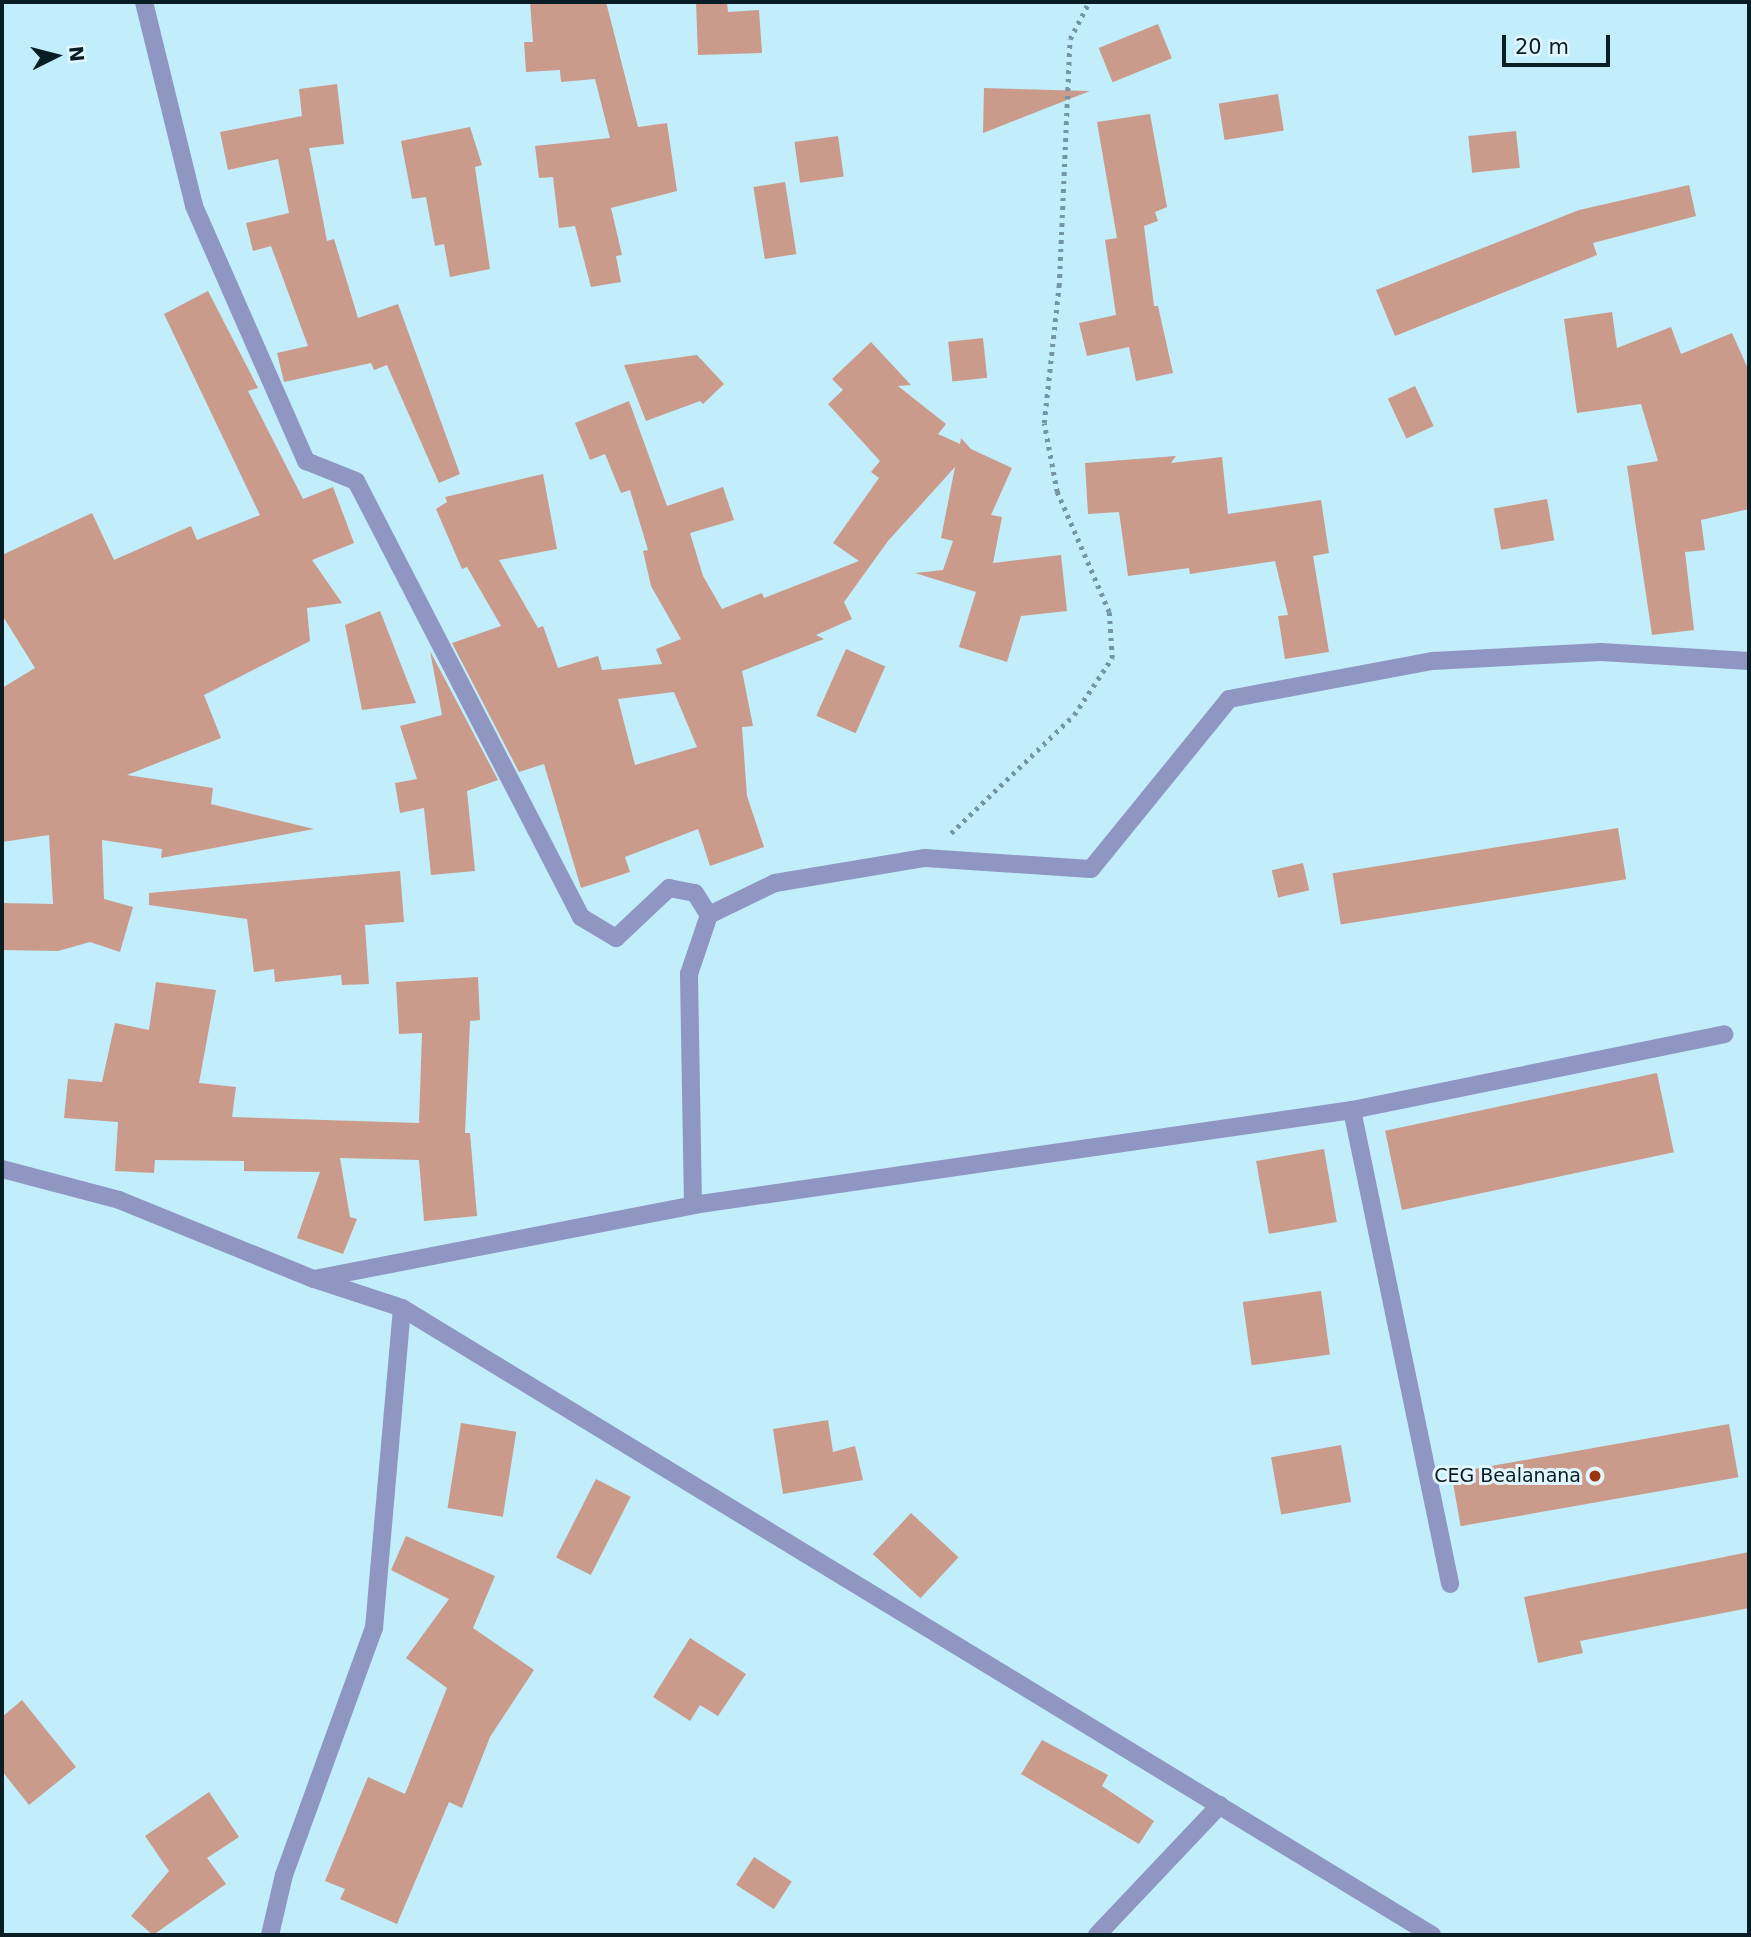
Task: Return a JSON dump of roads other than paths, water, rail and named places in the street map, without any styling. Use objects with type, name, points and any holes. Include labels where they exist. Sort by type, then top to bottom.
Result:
[{"type":"street","points":[[144,2],[194,206],[306,461],[356,481],[582,917],[616,938],[669,888],[695,893],[709,915]]},
{"type":"street","points":[[693,1205],[689,974],[709,915],[775,883],[925,858],[1091,869],[1228,699],[1433,661],[1601,652],[1749,660]]},
{"type":"street","points":[[314,1279],[693,1205],[1352,1110],[1724,1034]]},
{"type":"street","points":[[1352,1110],[1450,1584]]},
{"type":"street","points":[[2,1169],[119,1200],[314,1279],[402,1308],[1432,1935]]},
{"type":"street","points":[[270,1935],[284,1875],[374,1628],[402,1308]]},
{"type":"street","points":[[1097,1935],[1220,1805]]},
{"type":"place","name":"CEG Bealanana","points":[[1595,1476]]}]
